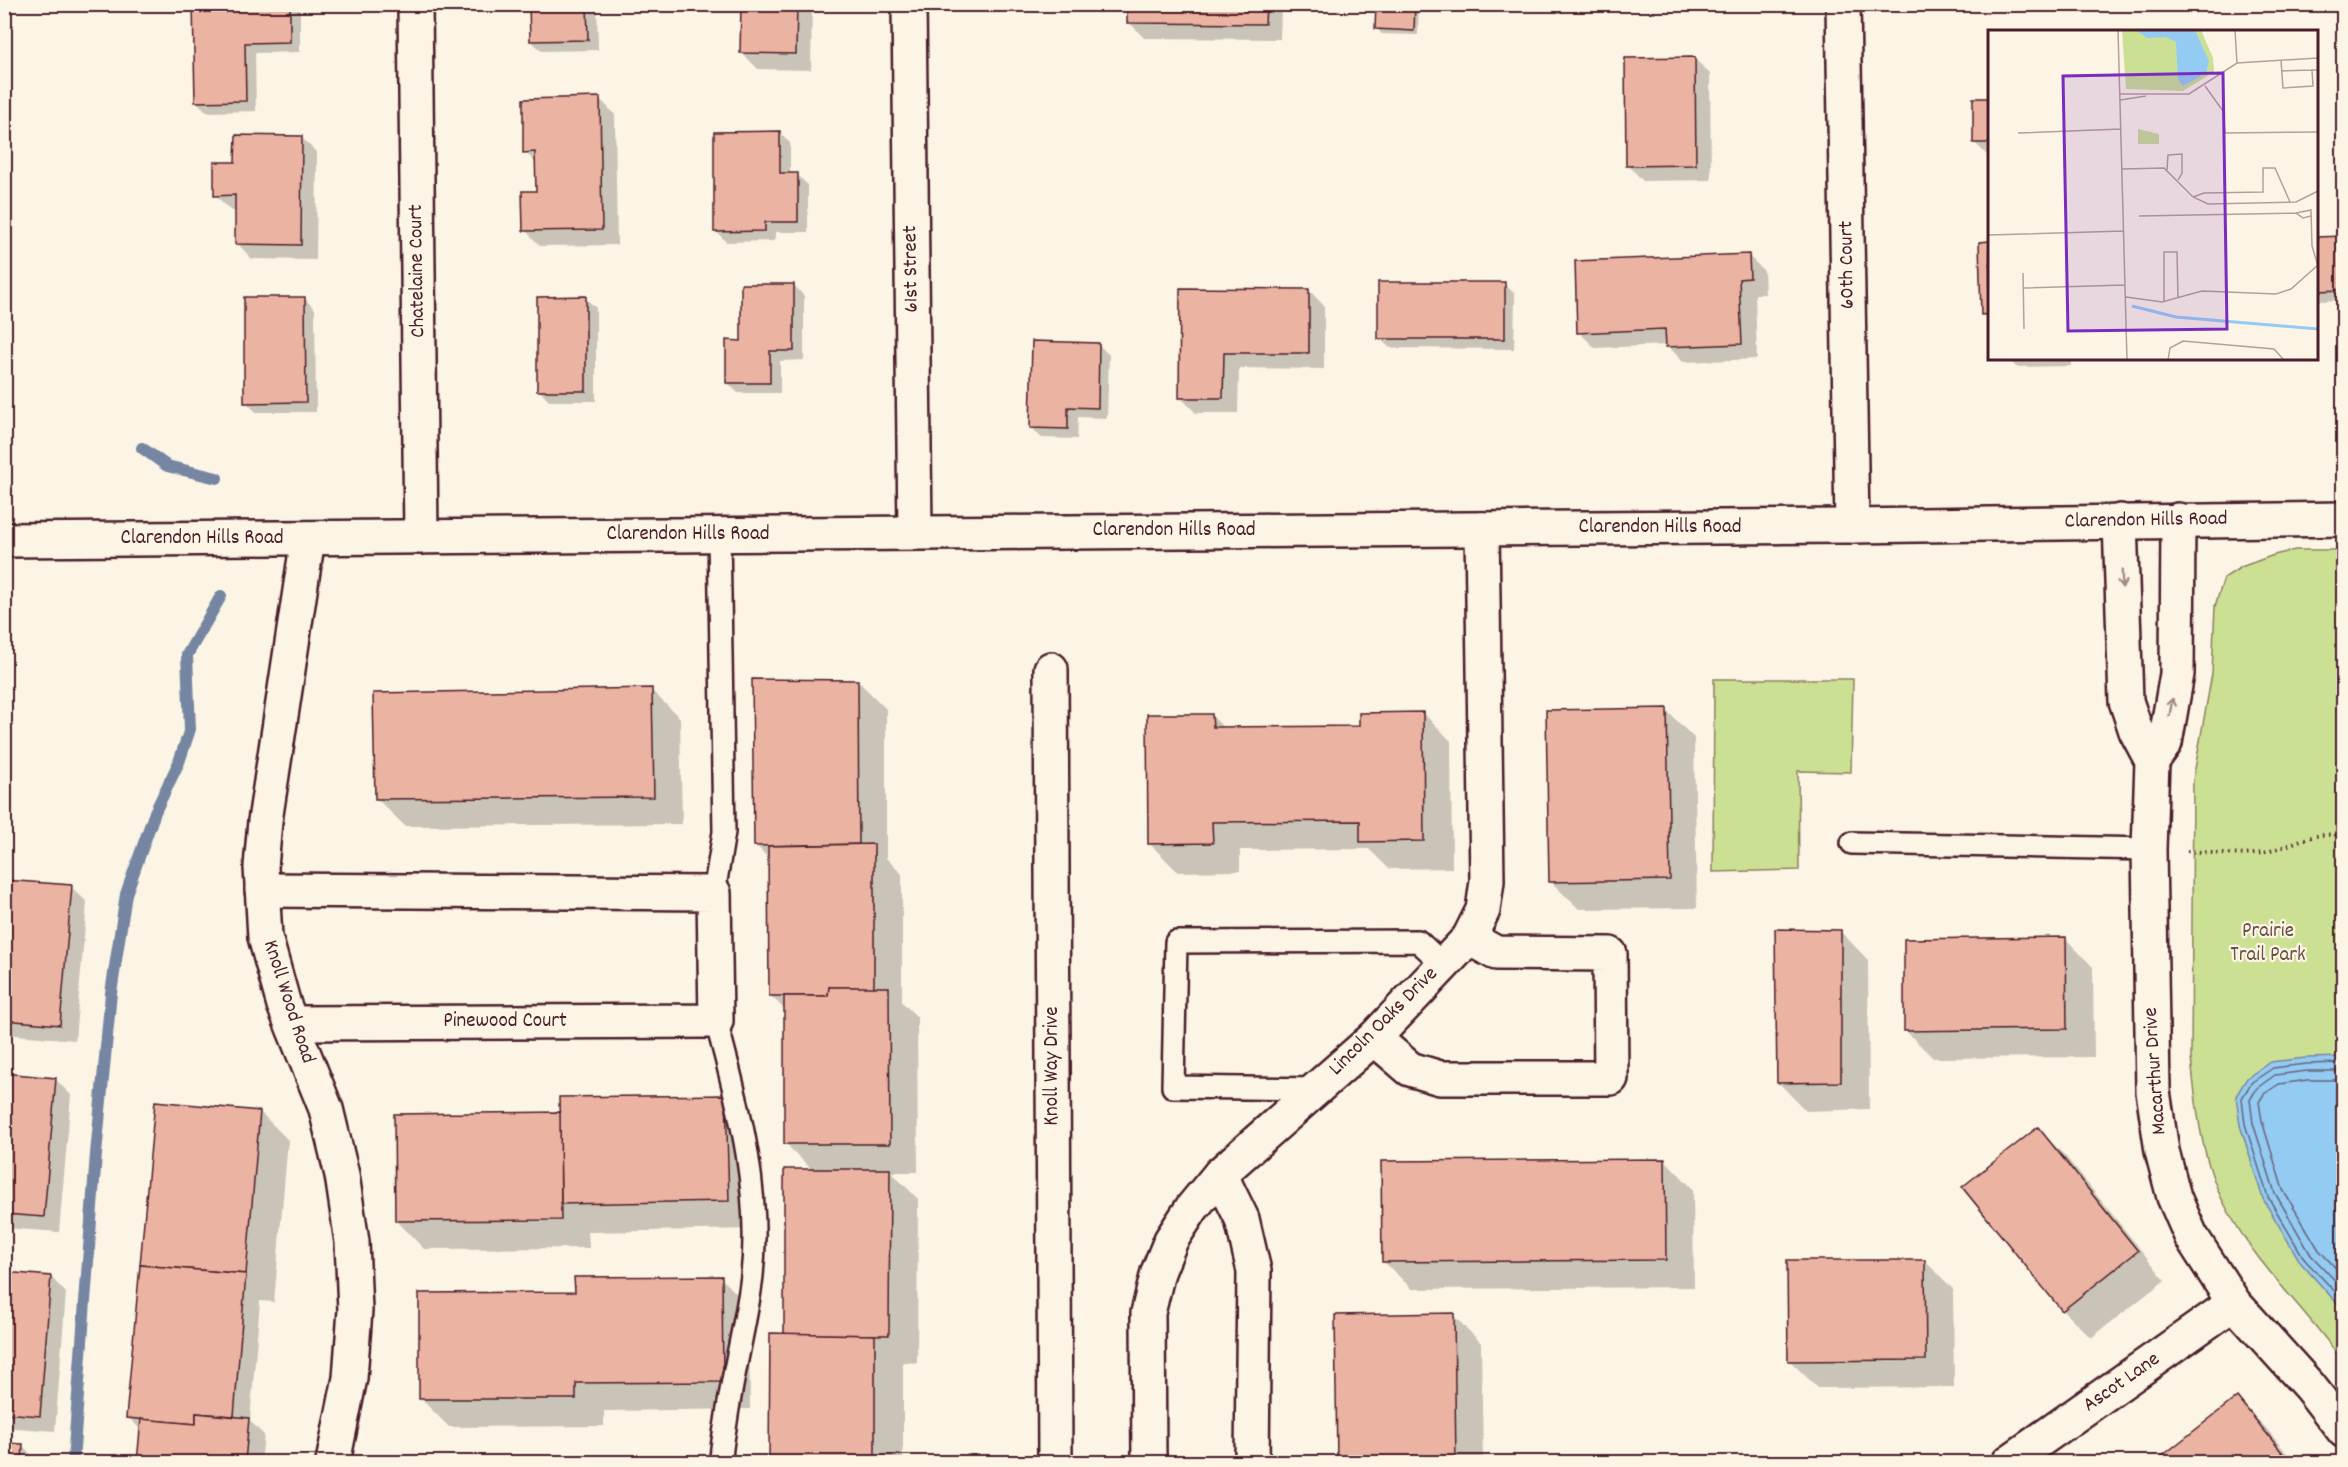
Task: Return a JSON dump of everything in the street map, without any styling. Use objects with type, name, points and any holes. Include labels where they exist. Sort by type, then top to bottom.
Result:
[{"type":"street","name":"Chatelaine Court","points":[[415,4],[421,537]]},
{"type":"street","name":"61st Street","points":[[909,4],[915,533]]},
{"type":"street","name":"60th Court","points":[[1843,4],[1852,526]]},
{"type":"street","name":"Clarendon Hills Road","points":[[4,540],[1852,526],[2343,519]]},
{"type":"street","name":"Macarthur Drive","points":[[2178,520],[2177,674],[2165,743],[2152,761],[2149,849],[2152,1091],[2162,1151],[2174,1197],[2191,1236],[2234,1304],[2310,1386],[2343,1431]]},
{"type":"street","points":[[2120,521],[2126,701],[2136,731],[2152,761]]},
{"type":"street","name":"Lincoln Oaks Drive","points":[[1149,1462],[1149,1313],[1158,1272],[1171,1240],[1192,1208],[1220,1174],[1374,1038],[1469,938],[1483,910],[1487,881],[1482,529]]},
{"type":"street","name":"Knoll Wood Road","points":[[308,538],[265,821],[261,867],[265,937],[284,1005],[326,1109],[342,1175],[352,1242],[355,1310],[350,1377],[333,1462]]},
{"type":"street","name":"Knoll Way Drive","points":[[1051,669],[1055,1462]]},
{"type":"street","points":[[262,890],[714,893],[716,1021]]},
{"type":"street","points":[[1374,1038],[1410,1069],[1440,1078],[1611,1078],[1610,954],[1497,953],[1469,938]]},
{"type":"street","name":"Pinewood Court","points":[[293,1023],[716,1021]]},
{"type":"street","points":[[1220,1174],[1242,1219],[1254,1271],[1252,1462]]},
{"type":"street","name":"Ascot Lane","points":[[2009,1462],[2234,1304]]},
{"type":"lane","points":[[714,893],[724,832],[719,535]]},
{"type":"lane","points":[[1852,843],[2149,849]]},
{"type":"lane","points":[[1316,1089],[1173,1087],[1176,942],[1418,941],[1443,964]]},
{"type":"lane","points":[[716,1021],[734,1084],[744,1133],[752,1191],[753,1239],[750,1289],[730,1396],[721,1462]]},
{"type":"path","points":[[2149,849],[2243,854],[2265,852],[2324,833],[2342,835]]},
{"type":"green space","name":"Prairie Trail Park","points":[[2295,550],[2343,550],[2343,1362],[2253,1250],[2218,1192],[2206,1155],[2198,1116],[2191,1058],[2193,780],[2212,674],[2215,606],[2224,578],[2241,567]]},
{"type":"green space","points":[[1714,679],[1853,679],[1851,772],[1798,771],[1799,870],[1713,872]]},
{"type":"water","points":[[2344,1057],[2343,1310],[2301,1263],[2263,1199],[2240,1125],[2236,1096],[2247,1078],[2270,1062]]},
{"type":"building","points":[[193,4],[290,4],[290,42],[245,43],[246,101],[195,102]]},
{"type":"building","points":[[529,4],[587,4],[588,40],[530,41]]},
{"type":"building","points":[[741,4],[797,4],[796,54],[740,53]]},
{"type":"building","points":[[1127,4],[1266,4],[1265,24],[1127,23]]},
{"type":"building","points":[[1376,4],[1415,4],[1414,31],[1375,29]]},
{"type":"building","points":[[1695,57],[1696,165],[1626,166],[1625,58]]},
{"type":"building","points":[[600,97],[602,230],[523,231],[522,191],[536,191],[535,152],[523,153],[523,99]]},
{"type":"building","points":[[1973,98],[1988,98],[1988,143],[1973,143]]},
{"type":"building","points":[[780,131],[780,173],[798,173],[798,222],[765,222],[765,231],[714,232],[714,132]]},
{"type":"building","points":[[236,135],[302,136],[301,245],[235,244],[235,195],[214,196],[214,162],[235,162]]},
{"type":"building","points":[[2344,236],[2344,290],[2318,291],[2318,237]]},
{"type":"building","points":[[1988,241],[1988,314],[1981,315],[1979,242]]},
{"type":"building","points":[[1749,254],[1750,278],[1739,279],[1742,344],[1666,347],[1665,329],[1577,333],[1575,261]]},
{"type":"building","points":[[1378,282],[1505,282],[1505,339],[1378,339]]},
{"type":"building","points":[[741,284],[794,284],[794,351],[770,351],[770,383],[726,383],[726,340],[741,341]]},
{"type":"building","points":[[1180,288],[1309,289],[1309,353],[1224,353],[1223,398],[1179,398]]},
{"type":"building","points":[[586,296],[586,391],[537,391],[537,297]]},
{"type":"building","points":[[244,297],[305,297],[306,402],[244,403]]},
{"type":"building","points":[[1032,341],[1099,343],[1098,408],[1068,407],[1068,429],[1030,428]]},
{"type":"building","points":[[752,679],[858,680],[859,844],[754,846]]},
{"type":"building","points":[[652,688],[654,797],[375,799],[373,693]]},
{"type":"building","points":[[1667,708],[1670,880],[1549,882],[1546,710]]},
{"type":"building","points":[[1423,712],[1424,841],[1360,842],[1360,821],[1212,822],[1213,843],[1148,844],[1147,714],[1212,714],[1213,727],[1359,726],[1359,713]]},
{"type":"building","points":[[874,844],[874,988],[829,987],[828,996],[769,996],[768,846]]},
{"type":"building","points":[[4,880],[72,885],[60,1025],[4,1020]]},
{"type":"building","points":[[1775,929],[1841,930],[1841,1082],[1777,1083]]},
{"type":"building","points":[[2066,937],[2067,1029],[1904,1031],[1904,939]]},
{"type":"building","points":[[829,987],[889,987],[890,1144],[784,1144],[784,996],[828,996]]},
{"type":"building","points":[[4,1073],[56,1078],[44,1217],[4,1214]]},
{"type":"building","points":[[726,1095],[729,1201],[561,1204],[559,1097]]},
{"type":"building","points":[[155,1101],[260,1111],[246,1274],[140,1265]]},
{"type":"building","points":[[560,1112],[561,1220],[395,1221],[394,1114]]},
{"type":"building","points":[[2038,1127],[2138,1251],[2062,1311],[1962,1187]]},
{"type":"building","points":[[1665,1159],[1666,1260],[1382,1262],[1381,1161]]},
{"type":"building","points":[[784,1169],[890,1169],[889,1335],[784,1334]]},
{"type":"building","points":[[1787,1260],[1925,1260],[1926,1360],[1788,1361]]},
{"type":"building","points":[[140,1265],[246,1274],[234,1416],[196,1413],[196,1424],[126,1418]]},
{"type":"building","points":[[4,1272],[51,1276],[40,1416],[4,1413]]},
{"type":"building","points":[[722,1276],[723,1382],[576,1383],[576,1399],[419,1399],[419,1293],[575,1292],[574,1277]]},
{"type":"building","points":[[1454,1313],[1456,1462],[1337,1462],[1335,1315]]},
{"type":"building","points":[[770,1333],[875,1335],[875,1462],[769,1462]]},
{"type":"building","points":[[2237,1397],[2290,1462],[2167,1462],[2162,1456]]},
{"type":"building","points":[[196,1413],[249,1418],[245,1462],[137,1462],[141,1419],[196,1424]]},
{"type":"building","points":[[4,1443],[23,1444],[22,1462],[4,1462]]},
{"type":"waterway","points":[[142,448],[167,466],[217,478]]},
{"type":"waterway","points":[[73,1462],[96,1154],[111,993],[126,894],[155,812],[179,762],[190,729],[187,655],[221,596]]}]
